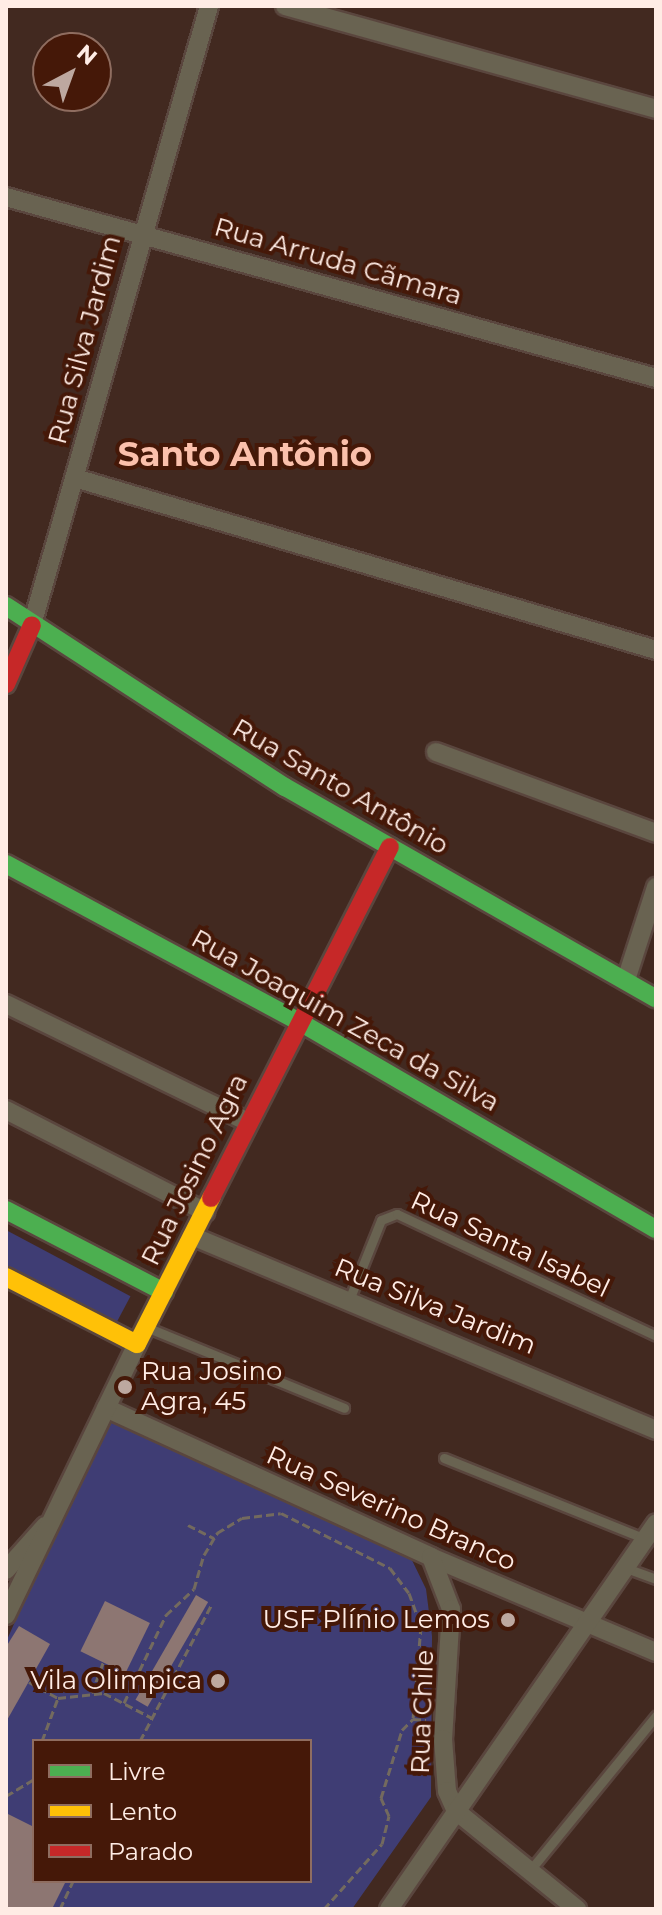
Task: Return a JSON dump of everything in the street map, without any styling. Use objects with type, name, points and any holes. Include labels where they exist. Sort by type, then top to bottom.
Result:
[{"type":"street","name":"Rua Silva Jardim","points":[[6,684],[32,625],[140,235],[209,6]]},
{"type":"street","points":[[285,6],[656,109]]},
{"type":"street","name":"Rua Arruda Cãmara","points":[[6,197],[656,378]]},
{"type":"street","points":[[75,478],[656,650]]},
{"type":"street","name":"Rua Santo Antônio","points":[[6,606],[179,723],[656,999]]},
{"type":"street","points":[[436,752],[656,833]]},
{"type":"street","name":"Rua Josino Agra","points":[[6,1615],[35,1564],[52,1518],[298,1021],[390,847]]},
{"type":"street","name":"Rua Joaquim Zeca da Silva","points":[[6,864],[298,1021],[656,1229]]},
{"type":"street","points":[[626,980],[656,887]]},
{"type":"street","points":[[6,1004],[248,1122]]},
{"type":"street","points":[[6,1110],[205,1212]]},
{"type":"street","points":[[6,1210],[164,1292]]},
{"type":"street","name":"Rua Silva Jardim","points":[[192,1236],[656,1430]]},
{"type":"street","points":[[6,1277],[142,1335]]},
{"type":"street","name":"Rua Severino Branco","points":[[106,1408],[431,1557],[656,1652]]},
{"type":"street","name":"Rua Josino Agra","points":[[6,1570],[52,1518]]},
{"type":"street","points":[[389,1909],[650,1531]]},
{"type":"street","name":"Rua Chile","points":[[431,1557],[451,1609],[444,1719],[447,1791],[456,1811]]},
{"type":"street","points":[[456,1811],[577,1909]]},
{"type":"lane","name":"Rua Santa Isabel","points":[[349,1300],[381,1220],[397,1214],[656,1336]]},
{"type":"lane","points":[[142,1335],[344,1408]]},
{"type":"lane","points":[[444,1458],[650,1531]]},
{"type":"lane","points":[[626,1568],[656,1579]]},
{"type":"lane","points":[[531,1869],[656,1716]]},
{"type":"path","points":[[124,1703],[166,1615],[194,1589],[214,1538],[242,1518],[281,1513],[390,1568],[418,1612],[413,1719],[402,1730],[381,1798],[389,1816],[382,1844],[324,1909]]},
{"type":"path","points":[[188,1525],[214,1538]]},
{"type":"path","points":[[141,1739],[212,1604]]},
{"type":"path","points":[[92,1693],[103,1662]]},
{"type":"path","points":[[29,1682],[58,1698],[92,1693],[124,1703],[152,1718]]},
{"type":"path","points":[[43,1739],[58,1698]]},
{"type":"path","points":[[413,1719],[444,1719]]},
{"type":"path","points":[[6,1796],[32,1780]]},
{"type":"path","points":[[60,1909],[72,1883]]},
{"type":"shaded area","points":[[6,1230],[130,1296],[115,1326],[6,1269]]},
{"type":"shaded area","name":"Vila Olimpica","points":[[106,1416],[409,1554],[426,1589],[432,1636],[431,1797],[352,1909],[6,1909],[6,1642]]},
{"type":"building","points":[[196,1595],[208,1602],[148,1707],[136,1700]]},
{"type":"building","points":[[105,1601],[150,1623],[125,1673],[80,1651]]},
{"type":"building","points":[[19,1626],[50,1644],[6,1722],[6,1647]]},
{"type":"building","points":[[6,1813],[32,1826],[32,1883],[65,1883],[52,1909],[6,1909]]},
{"type":"traffic: fast","points":[[6,606],[285,787],[656,999]]},
{"type":"traffic: fast","points":[[6,864],[298,1021],[656,1229]]},
{"type":"traffic: fast","points":[[6,1210],[164,1292]]},
{"type":"traffic: slow","points":[[6,1277],[137,1344],[211,1198]]},
{"type":"traffic: jam","points":[[6,684],[32,625]]},
{"type":"traffic: jam","points":[[211,1198],[390,847]]},
{"type":"place","name":"Rua Josino Agra, 45","points":[[125,1387]]},
{"type":"place","name":"USF Plínio Lemos","points":[[508,1620]]},
{"type":"place","name":"Vila Olimpica","points":[[218,1681]]},
{"type":"district","name":"Santo Antônio","points":[[245,455]]}]
